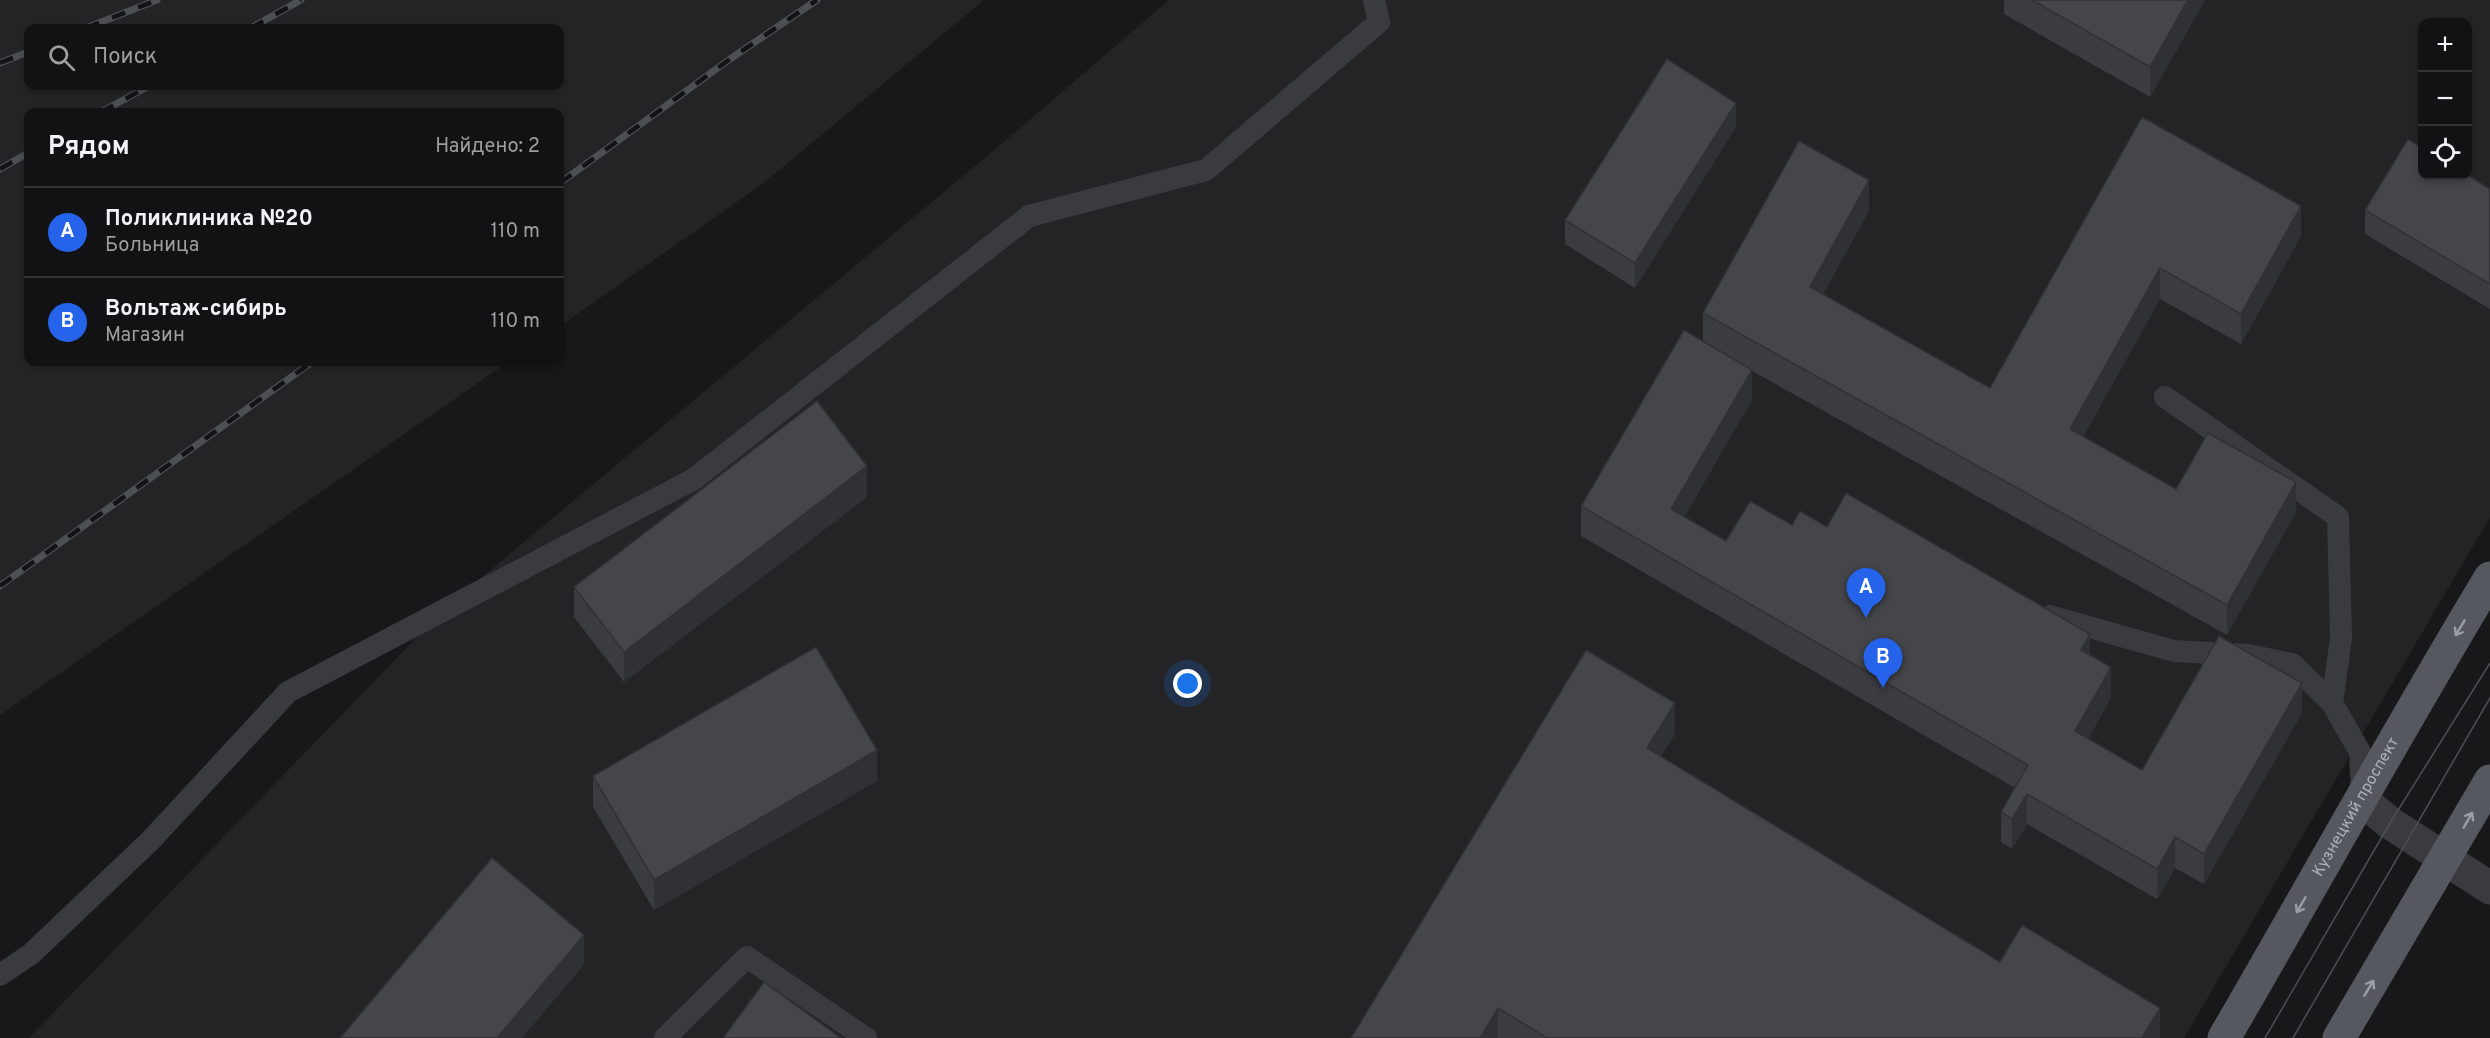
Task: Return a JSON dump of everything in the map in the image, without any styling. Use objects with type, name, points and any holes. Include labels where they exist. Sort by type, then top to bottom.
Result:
[{"type":"main road","name":"Кузнецкий проспект","points":[[2224,1038],[2362,800],[2409,712],[2490,578]]},
{"type":"main road","points":[[2339,1038],[2490,781]]},
{"type":"street","points":[[2362,800],[2390,823],[2490,888]]},
{"type":"lane","points":[[0,975],[31,954],[150,841],[288,692],[694,480],[1029,216],[1206,170],[1379,22],[1374,0]]},
{"type":"lane","points":[[2165,397],[2338,517],[2341,638],[2332,704]]},
{"type":"lane","points":[[2050,616],[2174,651],[2247,655],[2292,664],[2332,704],[2360,752],[2362,800]]},
{"type":"lane","points":[[665,1038],[747,957],[866,1038]]},
{"type":"shaded area","points":[[0,0],[984,0],[761,185],[564,323],[564,108],[24,108],[24,366],[502,366],[0,715]]},
{"type":"shaded area","points":[[1169,0],[2490,0],[2490,517],[2184,1038],[29,1038],[446,607],[1006,140]]},
{"type":"building","points":[[2032,0],[2188,0],[2150,67]]},
{"type":"building","points":[[1667,59],[1736,103],[1635,263],[1565,220]]},
{"type":"building","points":[[2142,117],[2301,206],[2241,314],[2160,268],[2070,429],[2176,489],[2208,433],[2296,482],[2227,605],[1703,313],[1799,141],[1869,180],[1810,287],[1990,388]]},
{"type":"building","points":[[2408,139],[2418,145],[2418,180],[2472,180],[2472,178],[2490,189],[2490,284],[2365,210]]},
{"type":"building","points":[[1684,330],[1752,370],[1671,509],[1726,541],[1750,501],[1792,525],[1800,511],[1827,527],[1846,493],[2090,634],[2081,650],[2111,667],[2075,731],[2142,770],[2219,636],[2302,683],[2204,854],[2175,837],[2157,869],[2027,794],[2012,819],[2001,812],[2028,765],[1581,506]]},
{"type":"building","points":[[817,401],[867,466],[624,652],[574,587]]},
{"type":"building","points":[[816,647],[877,750],[654,880],[593,776]]},
{"type":"building","points":[[1586,650],[1675,703],[1647,748],[2000,962],[2022,925],[2160,1008],[2142,1038],[1547,1038],[1498,1008],[1480,1038],[1351,1038]]},
{"type":"building","points":[[492,858],[584,935],[497,1038],[340,1038]]},
{"type":"building","points":[[764,982],[841,1038],[723,1038]]},
{"type":"tram line","points":[[2265,1038],[2390,823],[2490,663]]},
{"type":"tram line","points":[[2293,1038],[2490,698]]},
{"type":"railway","points":[[96,24],[157,0]]},
{"type":"railway","points":[[258,24],[301,0]]},
{"type":"railway","points":[[564,180],[730,59],[817,0]]},
{"type":"railway","points":[[0,63],[24,54]]},
{"type":"railway","points":[[108,108],[142,90]]},
{"type":"railway","points":[[0,169],[24,155]]},
{"type":"railway","points":[[0,586],[306,366]]},
{"type":"place","name":"Поликлиника №20","points":[[1866,618]]},
{"type":"place","name":"Вольтаж-сибирь","points":[[1883,688]]}]
